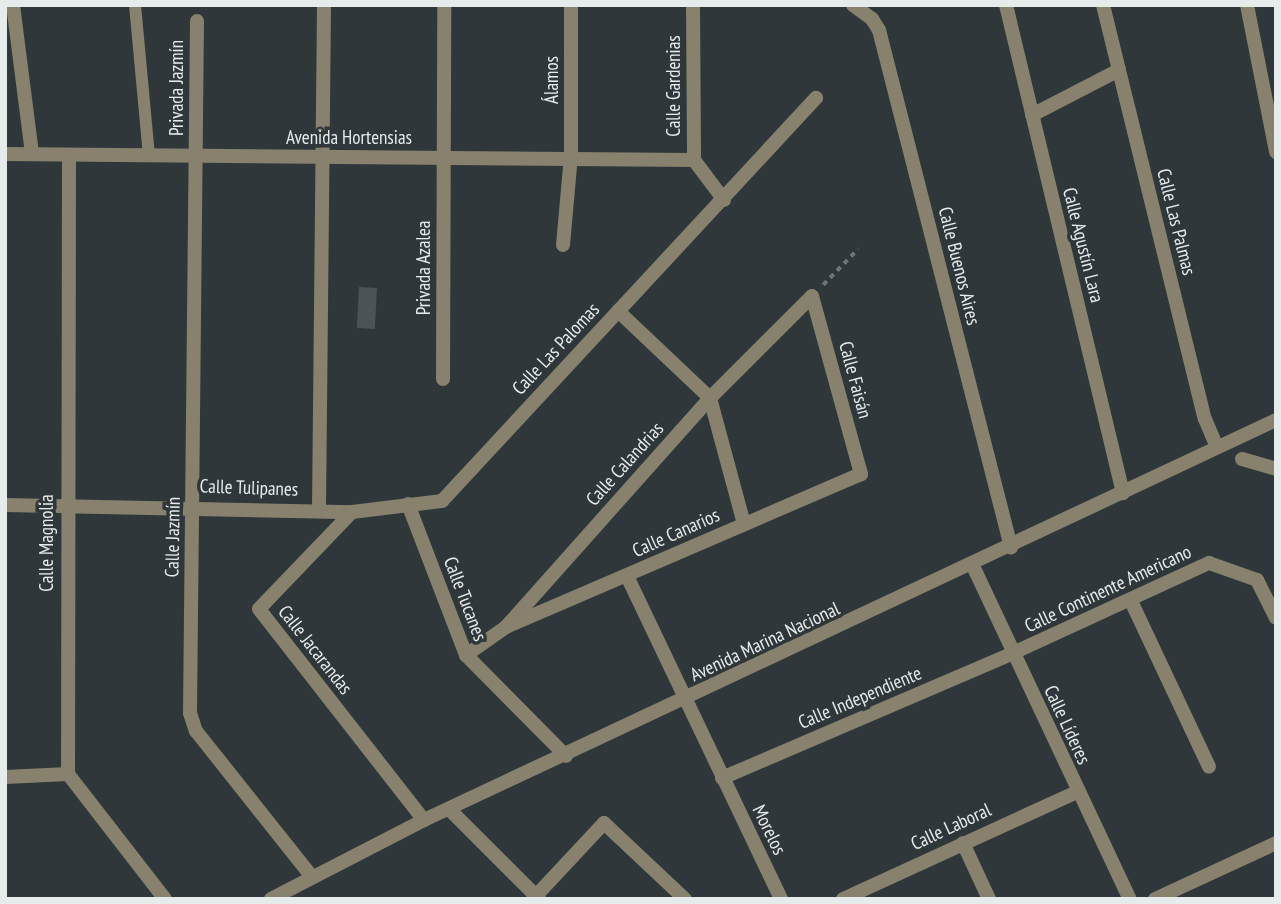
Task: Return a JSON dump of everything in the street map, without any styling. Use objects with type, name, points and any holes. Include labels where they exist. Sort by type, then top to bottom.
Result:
[{"type":"street","points":[[13,5],[32,154]]},
{"type":"street","points":[[319,509],[324,5]]},
{"type":"street","name":"Privada Azalea","points":[[443,379],[444,5]]},
{"type":"street","name":"Álamos","points":[[563,245],[571,156],[571,5]]},
{"type":"street","name":"Calle Gardenias","points":[[694,5],[694,160],[723,200]]},
{"type":"street","name":"Calle Buenos Aires","points":[[853,5],[873,19],[878,30],[1011,547]]},
{"type":"street","name":"Calle Agustín Lara","points":[[1006,5],[1123,493]]},
{"type":"street","name":"Calle Las Palmas","points":[[1102,5],[1205,419],[1217,447]]},
{"type":"street","points":[[1247,5],[1276,152]]},
{"type":"street","name":"Privada Jazmín","points":[[196,156],[197,21]]},
{"type":"street","points":[[1032,115],[1119,71]]},
{"type":"street","name":"Calle Las Palomas","points":[[408,504],[442,501],[816,99]]},
{"type":"street","name":"Avenida Hortensias","points":[[5,154],[321,158],[571,156],[694,160]]},
{"type":"street","name":"Calle Magnolia","points":[[68,774],[66,503],[69,155]]},
{"type":"street","name":"Calle Jazmín","points":[[196,156],[192,505],[193,722],[312,877]]},
{"type":"street","name":"Calle Calandrias","points":[[466,655],[506,627],[710,398],[812,296]]},
{"type":"street","name":"Calle Faisán","points":[[812,296],[861,474]]},
{"type":"street","points":[[618,311],[710,398],[744,524]]},
{"type":"street","name":"Avenida Marina Nacional","points":[[271,899],[425,820],[973,566],[1276,420]]},
{"type":"street","points":[[1241,458],[1276,469]]},
{"type":"street","name":"Calle Canarios","points":[[506,627],[861,474]]},
{"type":"street","name":"Calle Tulipanes","points":[[5,505],[192,505],[352,512],[408,504]]},
{"type":"street","name":"Calle Tucanes","points":[[408,504],[466,655],[566,756]]},
{"type":"street","name":"Calle Jacarandas","points":[[352,512],[259,609],[425,820]]},
{"type":"street","name":"Calle Continente Americano","points":[[1013,653],[1131,601],[1200,566],[1219,564],[1257,580],[1276,618]]},
{"type":"street","name":"Calle Líderes","points":[[973,566],[1077,792],[1130,899]]},
{"type":"street","name":"Morelos","points":[[627,576],[684,701],[781,899]]},
{"type":"street","points":[[1131,601],[1209,767]]},
{"type":"street","name":"Calle Independiente","points":[[722,778],[1013,653]]},
{"type":"street","points":[[5,777],[68,774],[165,899]]},
{"type":"street","name":"Calle Laboral","points":[[843,899],[1077,792]]},
{"type":"street","points":[[449,809],[536,898],[604,823],[685,899]]},
{"type":"street","points":[[963,843],[989,899]]},
{"type":"street","points":[[1155,899],[1276,843]]},
{"type":"lane","points":[[135,5],[149,155]]},
{"type":"path","points":[[812,296],[858,249]]},
{"type":"building","points":[[359,287],[377,288],[375,329],[357,328]]}]
